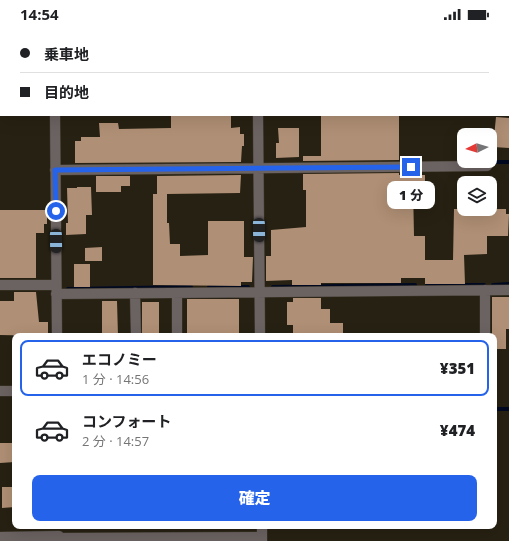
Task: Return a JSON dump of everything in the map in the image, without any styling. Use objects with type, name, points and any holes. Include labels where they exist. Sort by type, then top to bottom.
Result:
[{"type":"street","points":[[54,116],[57,333]]},
{"type":"street","points":[[258,116],[260,333]]},
{"type":"street","points":[[55,170],[457,166]]},
{"type":"street","points":[[0,285],[135,293],[509,290]]},
{"type":"street","points":[[484,290],[485,333]]},
{"type":"street","points":[[135,293],[136,333]]},
{"type":"street","points":[[177,293],[178,333]]},
{"type":"street","points":[[0,391],[12,391]]},
{"type":"street","points":[[0,537],[59,535],[262,539]]},
{"type":"building","points":[[171,116],[231,116],[231,128],[240,127],[240,134],[244,134],[244,146],[242,146],[241,162],[75,163],[75,141],[81,141],[81,137],[100,137],[99,123],[118,123],[119,129],[171,128]]},
{"type":"building","points":[[321,116],[399,116],[399,160],[303,161],[303,156],[321,156]]},
{"type":"building","points":[[496,117],[509,118],[509,148],[497,147],[497,128],[495,128]]},
{"type":"building","points":[[278,128],[299,128],[299,157],[276,158],[276,143],[279,143]]},
{"type":"building","points":[[399,173],[399,175],[425,175],[425,186],[413,186],[414,236],[425,236],[425,260],[453,260],[454,209],[457,209],[457,216],[497,216],[497,209],[506,209],[506,214],[509,214],[508,236],[487,236],[487,254],[464,255],[465,284],[425,284],[425,278],[401,278],[401,283],[321,283],[321,285],[292,285],[292,280],[266,281],[266,256],[271,256],[271,230],[306,227],[306,190],[303,190],[303,174]]},
{"type":"building","points":[[241,175],[240,193],[167,194],[167,223],[169,223],[170,244],[180,244],[180,256],[208,255],[208,221],[244,221],[244,257],[253,257],[252,282],[241,282],[241,286],[153,285],[153,194],[157,194],[157,176]]},
{"type":"building","points":[[96,176],[130,176],[130,186],[121,186],[121,192],[96,192]]},
{"type":"building","points":[[91,187],[92,215],[86,215],[86,234],[66,235],[66,223],[68,223],[67,188]]},
{"type":"building","points":[[0,210],[47,210],[47,224],[44,224],[44,233],[36,233],[36,278],[0,278]]},
{"type":"building","points":[[102,247],[102,261],[85,261],[85,248]]},
{"type":"building","points":[[74,264],[90,264],[90,287],[74,287]]},
{"type":"building","points":[[14,292],[36,292],[39,322],[48,322],[48,333],[12,333],[12,335],[0,335],[0,301],[14,301]]},
{"type":"building","points":[[492,297],[509,297],[509,329],[506,329],[506,349],[497,349],[497,333],[492,333]]},
{"type":"building","points":[[293,298],[321,298],[321,309],[330,309],[330,323],[343,323],[343,333],[293,333],[293,325],[287,325],[287,302],[293,302]]},
{"type":"building","points":[[187,299],[239,299],[239,333],[187,333]]},
{"type":"building","points":[[102,301],[117,301],[118,333],[102,333]]},
{"type":"building","points":[[142,302],[159,302],[159,333],[142,333]]},
{"type":"building","points":[[0,443],[12,443],[12,462],[0,463]]},
{"type":"building","points":[[2,487],[12,487],[12,507],[2,508]]},
{"type":"waterway","points":[[497,162],[509,162]]},
{"type":"waterway","points":[[493,285],[509,284]]},
{"type":"waterway","points":[[273,287],[415,285]]},
{"type":"waterway","points":[[427,285],[484,285]]},
{"type":"waterway","points":[[68,289],[191,287]]},
{"type":"waterway","points":[[209,287],[248,287]]},
{"type":"waterway","points":[[497,409],[509,409]]},
{"type":"route","points":[[56,211],[55,170],[411,167]]}]
